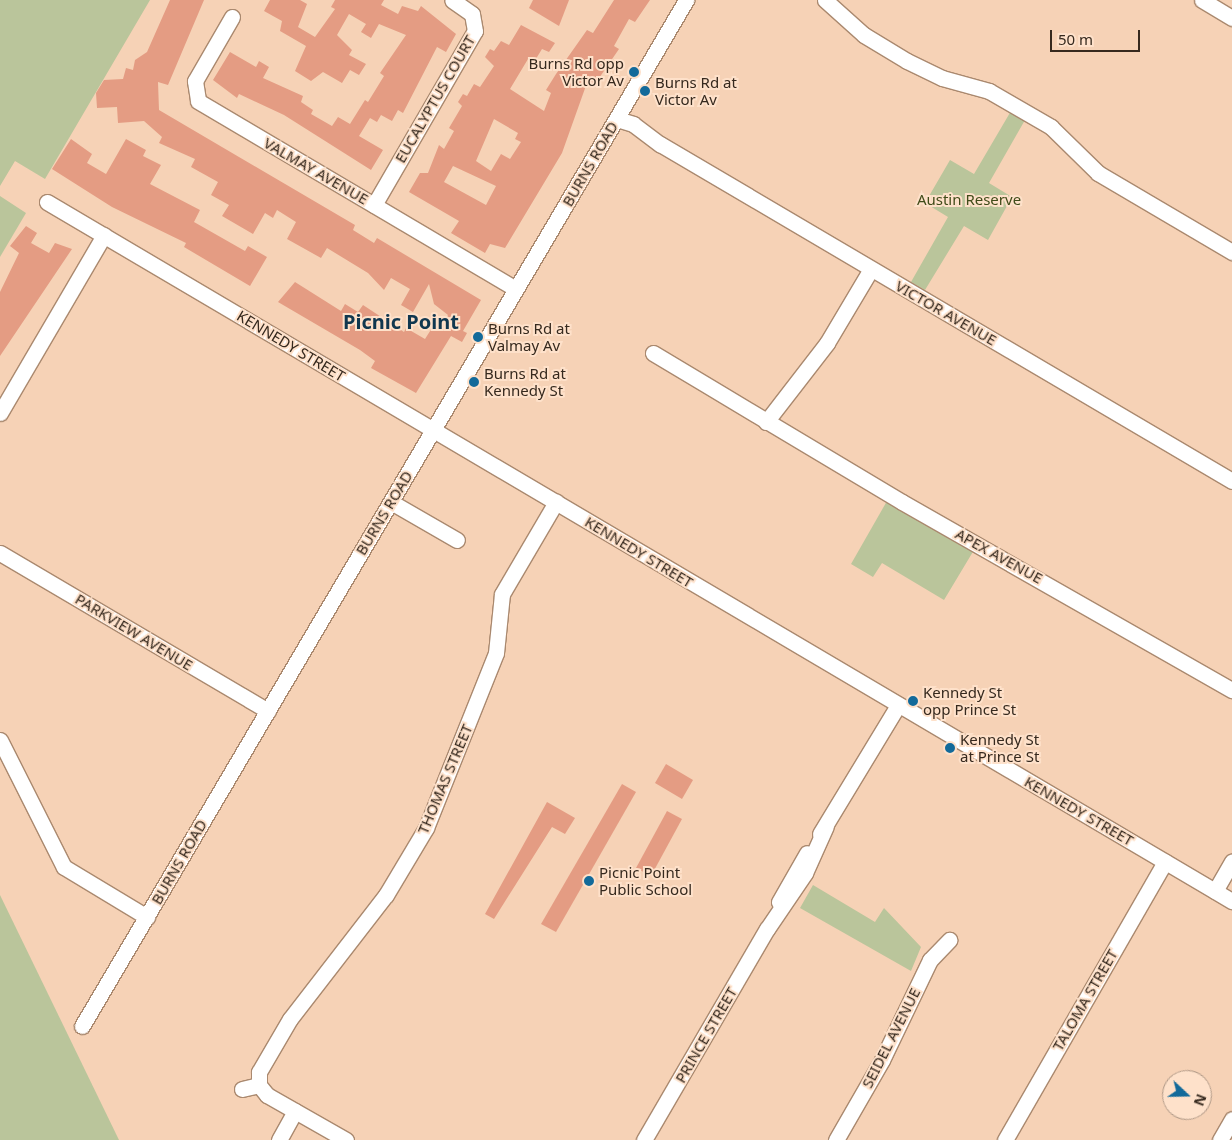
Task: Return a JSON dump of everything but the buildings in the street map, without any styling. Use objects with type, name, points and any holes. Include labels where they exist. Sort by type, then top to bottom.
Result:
[{"type":"street","name":"EUCALYPTUS COURT","points":[[374,205],[475,31],[472,14],[452,0]]},
{"type":"street","name":"BURNS ROAD","points":[[82,1026],[686,0]]},
{"type":"street","points":[[825,0],[864,35],[907,61],[942,78],[988,91],[1051,127],[1098,173],[1232,252]]},
{"type":"street","points":[[1202,0],[1232,18]]},
{"type":"street","name":"VALMAY AVENUE","points":[[232,17],[195,81],[194,96],[516,289]]},
{"type":"street","name":"VICTOR AVENUE","points":[[616,119],[633,124],[660,144],[1232,481]]},
{"type":"street","name":"KENNEDY STREET","points":[[47,202],[1232,901]]},
{"type":"street","points":[[0,413],[104,235]]},
{"type":"street","points":[[766,422],[823,349],[871,269]]},
{"type":"street","name":"APEX AVENUE","points":[[653,353],[766,422],[1232,690]]},
{"type":"street","points":[[391,502],[457,540]]},
{"type":"street","name":"THOMAS STREET","points":[[259,1085],[262,1065],[290,1019],[386,895],[431,820],[496,653],[502,594],[556,502]]},
{"type":"street","name":"PARKVIEW AVENUE","points":[[0,553],[268,711]]},
{"type":"street","name":"PRINCE STREET","points":[[644,1140],[767,929],[787,884],[826,826],[898,705]]},
{"type":"street","points":[[0,740],[64,867],[146,917]]},
{"type":"street","points":[[1215,891],[1232,861]]},
{"type":"street","name":"TALOMA STREET","points":[[1005,1140],[1166,862]]},
{"type":"street","name":"SEIDEL AVENUE","points":[[836,1140],[882,1060],[930,960],[949,940]]},
{"type":"street","points":[[242,1089],[259,1085],[295,1111],[346,1140]]},
{"type":"street","points":[[279,1140],[295,1111]]},
{"type":"street","points":[[1220,1140],[1232,1118]]},
{"type":"green space","points":[[0,0],[150,0],[45,179],[15,161],[0,186]]},
{"type":"green space","name":"Austin Reserve","points":[[1011,111],[1025,120],[989,183],[1012,197],[988,240],[964,226],[925,290],[911,282],[948,217],[925,203],[950,160],[974,174]]},
{"type":"green space","points":[[0,196],[26,213],[0,257]]},
{"type":"green space","points":[[887,501],[974,550],[944,600],[882,563],[873,577],[851,564]]},
{"type":"green space","points":[[813,885],[875,922],[884,908],[921,947],[911,971],[800,908]]},
{"type":"green space","points":[[0,895],[119,1140],[0,1140]]},
{"type":"place","name":"Burns Rd opp Victor Av","points":[[634,72]]},
{"type":"place","name":"Burns Rd at Victor Av","points":[[645,91]]},
{"type":"place","name":"Burns Rd at Valmay Av","points":[[478,337]]},
{"type":"place","name":"Burns Rd at Kennedy St","points":[[474,382]]},
{"type":"place","name":"Kennedy St opp Prince St","points":[[913,701]]},
{"type":"place","name":"Kennedy St at Prince St","points":[[950,748]]},
{"type":"place","name":"Picnic Point Public School","points":[[589,881]]},
{"type":"district","name":"Picnic Point","points":[[401,321]]}]
